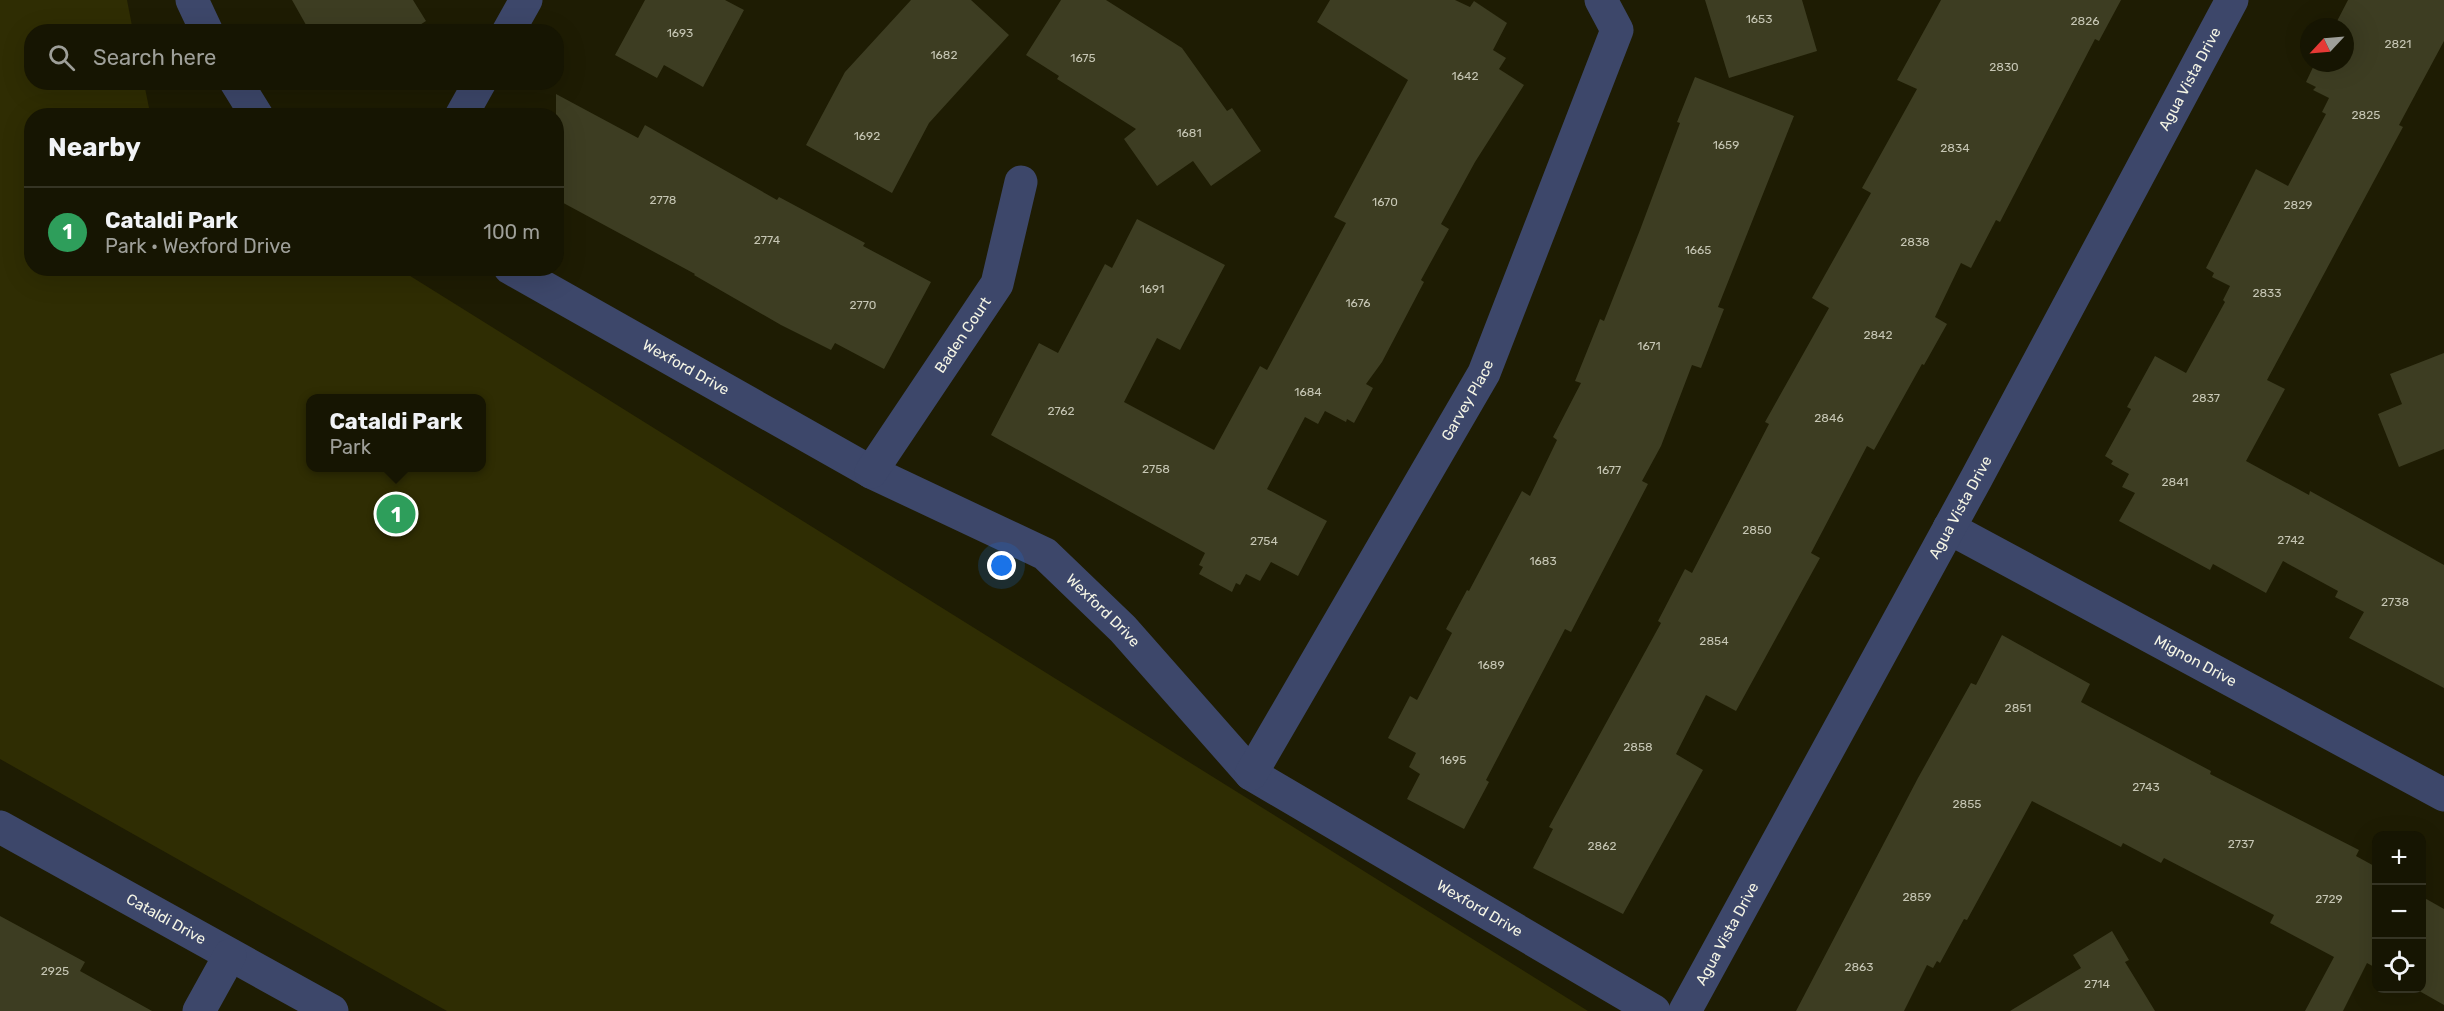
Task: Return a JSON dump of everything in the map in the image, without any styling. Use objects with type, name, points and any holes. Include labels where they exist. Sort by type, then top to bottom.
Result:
[{"type":"street","points":[[192,0],[203,24]]},
{"type":"street","points":[[512,24],[526,0]]},
{"type":"street","name":"Garvey Place","points":[[1251,774],[1484,373],[1617,30],[1601,0]]},
{"type":"street","name":"Agua Vista Drive","points":[[1685,1011],[1949,528],[2232,0]]},
{"type":"street","points":[[241,90],[252,108]]},
{"type":"street","points":[[465,108],[476,90]]},
{"type":"street","name":"Baden Court","points":[[871,472],[997,284],[1021,182]]},
{"type":"street","name":"Wexford Drive","points":[[524,276],[871,472],[1045,554],[1123,630],[1251,774],[1654,1011]]},
{"type":"street","name":"Mignon Drive","points":[[1949,528],[2444,795]]},
{"type":"street","name":"Cataldi Drive","points":[[0,827],[332,1011]]},
{"type":"street","points":[[199,1011],[230,955]]},
{"type":"shaded area","points":[[0,0],[127,0],[132,24],[24,24],[24,90],[145,90],[149,108],[24,108],[24,276],[410,276],[1588,1011],[447,1011],[0,759]]},
{"type":"building","points":[[292,0],[413,0],[426,21],[421,24],[306,24]]},
{"type":"building","points":[[645,0],[725,0],[744,10],[703,87],[664,65],[657,78],[615,55]]},
{"type":"building","points":[[911,0],[971,0],[1009,35],[929,123],[892,193],[806,145],[845,72]]},
{"type":"building","points":[[1061,0],[1106,0],[1182,48],[1227,111],[1232,108],[1261,151],[1211,186],[1193,161],[1157,186],[1124,139],[1136,129],[1057,79],[1059,76],[1026,55]]},
{"type":"building","points":[[1330,0],[1455,0],[1470,7],[1474,1],[1507,23],[1493,50],[1506,58],[1499,69],[1524,85],[1475,162],[1441,224],[1449,229],[1421,280],[1424,282],[1382,362],[1366,384],[1373,388],[1354,423],[1347,419],[1346,422],[1325,411],[1318,424],[1305,417],[1267,489],[1327,521],[1298,576],[1271,562],[1260,581],[1246,574],[1240,585],[1236,583],[1232,592],[1199,574],[1203,567],[1199,565],[1205,553],[991,435],[1039,343],[1058,353],[1105,264],[1112,268],[1137,219],[1225,265],[1180,350],[1157,338],[1124,402],[1214,450],[1260,366],[1267,370],[1346,223],[1334,217],[1408,80],[1317,22]]},
{"type":"building","points":[[1705,0],[1802,0],[1817,51],[1729,78]]},
{"type":"building","points":[[1941,0],[2121,0],[2099,41],[2095,39],[2000,222],[1996,220],[1971,268],[1961,263],[1935,317],[1947,324],[1874,450],[1867,446],[1811,553],[1820,558],[1736,711],[1706,695],[1676,754],[1703,770],[1623,914],[1533,868],[1553,829],[1549,827],[1661,623],[1658,621],[1685,569],[1692,573],[1769,424],[1765,422],[1829,308],[1812,298],[1871,193],[1862,188],[1917,89],[1897,80]]},
{"type":"building","points":[[2348,0],[2444,0],[2444,41],[2399,125],[2403,127],[2267,380],[2285,389],[2246,461],[2309,495],[2310,491],[2444,565],[2444,688],[2349,638],[2364,612],[2335,597],[2338,591],[2283,561],[2266,593],[2213,564],[2210,570],[2119,521],[2135,493],[2122,487],[2129,474],[2111,464],[2113,461],[2105,456],[2131,409],[2127,407],[2155,356],[2186,373],[2225,302],[2223,300],[2230,286],[2212,277],[2214,273],[2206,268],[2256,169],[2288,186],[2326,114],[2322,112],[2329,98],[2313,90],[2316,87],[2306,82],[2311,72],[2354,72],[2354,18],[2339,18]]},
{"type":"building","points":[[1695,77],[1794,116],[1718,307],[1724,309],[1701,368],[1692,365],[1661,446],[1642,481],[1648,484],[1571,632],[1565,629],[1486,780],[1489,782],[1464,829],[1407,799],[1420,774],[1409,767],[1416,753],[1388,738],[1410,696],[1417,700],[1452,633],[1446,629],[1467,590],[1469,591],[1522,491],[1530,496],[1557,440],[1553,437],[1581,383],[1575,381],[1600,319],[1604,321],[1640,230]]},
{"type":"building","points":[[556,94],[638,138],[645,125],[777,200],[779,197],[865,243],[863,246],[931,282],[884,369],[835,343],[831,350],[781,325],[695,274],[564,203],[564,108],[556,108]]},
{"type":"building","points":[[2444,353],[2444,449],[2399,467],[2378,414],[2402,404],[2390,374]]},
{"type":"building","points":[[2002,635],[2090,684],[2081,702],[2211,771],[2210,774],[2359,850],[2356,856],[2372,865],[2372,966],[2367,963],[2343,1011],[2305,1011],[2334,957],[2270,923],[2274,915],[2164,858],[2161,863],[2123,843],[2121,847],[2032,801],[1967,920],[1964,919],[1940,963],[1937,961],[1933,968],[1927,965],[1904,1011],[1796,1011],[1918,778],[1971,683],[1976,685]]},
{"type":"building","points":[[2426,899],[2444,909],[2444,1005],[2423,993],[2426,993]]},
{"type":"building","points":[[0,916],[85,962],[80,971],[152,1011],[0,1011]]},
{"type":"building","points":[[2112,931],[2129,960],[2125,962],[2155,1011],[2010,1011],[2081,968],[2073,955]]},
{"type":"place","name":"Cataldi Park","points":[[396,514]]}]
